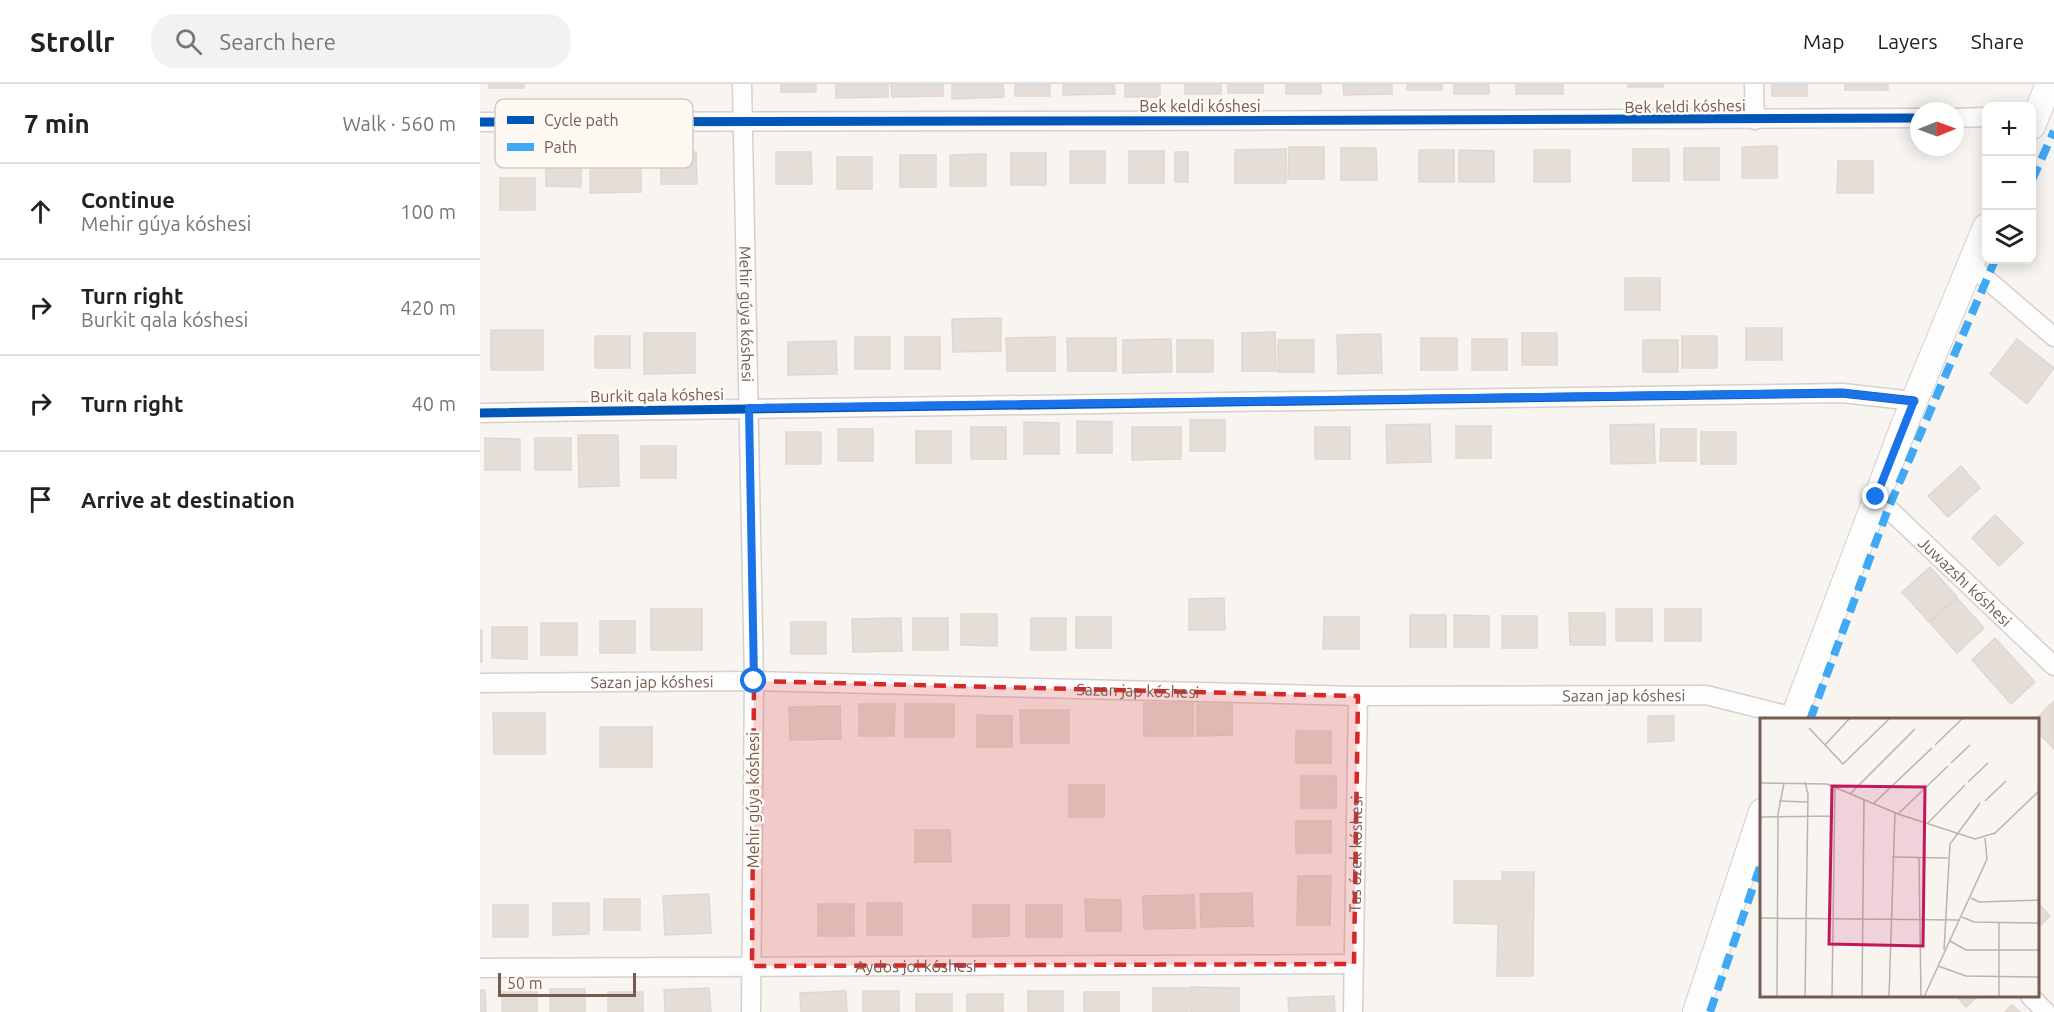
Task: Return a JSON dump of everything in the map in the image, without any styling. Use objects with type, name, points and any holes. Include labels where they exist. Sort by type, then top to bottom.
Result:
[{"type":"street","name":"Mehir gúyа kóshesi","points":[[742,84],[754,681],[751,1012]]},
{"type":"street","points":[[1754,84],[1755,120]]},
{"type":"street","points":[[2036,113],[2049,84]]},
{"type":"street","points":[[1964,118],[1982,117]]},
{"type":"street","name":"Bek keldi kóshesi","points":[[693,120],[1597,122],[1910,118]]},
{"type":"street","name":"Bek keldi kóshesi","points":[[480,122],[495,122]]},
{"type":"street","points":[[1793,718],[1876,497],[1982,236]]},
{"type":"street","points":[[1970,265],[2054,338]]},
{"type":"street","name":"Burkit qala kóshesi","points":[[480,413],[1842,393],[1914,401]]},
{"type":"street","name":"Juwazshı kóshesi","points":[[1876,497],[2054,666]]},
{"type":"street","name":"Sazan jap kóshesi","points":[[480,683],[754,681],[1358,696],[1706,694],[1793,718]]},
{"type":"street","name":"Tas ózek kóshesi","points":[[1353,1012],[1358,696]]},
{"type":"street","points":[[1696,1012],[1760,815]]},
{"type":"street","name":"Aydos jol kóshesi","points":[[480,968],[1354,964]]},
{"type":"street","points":[[2031,997],[2046,1012]]},
{"type":"highlighted area","points":[[754,681],[1358,696],[1354,964],[752,966]]},
{"type":"building","points":[[489,84],[524,84],[524,88],[489,88]]},
{"type":"building","points":[[781,84],[816,84],[816,92],[781,92]]},
{"type":"building","points":[[836,84],[888,84],[888,97],[836,98]]},
{"type":"building","points":[[891,84],[943,84],[943,96],[892,97]]},
{"type":"building","points":[[952,84],[1003,84],[1004,97],[952,99]]},
{"type":"building","points":[[1015,84],[1050,84],[1050,96],[1015,96]]},
{"type":"building","points":[[1063,84],[1114,84],[1115,94],[1063,95]]},
{"type":"building","points":[[1125,84],[1160,84],[1160,97],[1125,97]]},
{"type":"building","points":[[1185,84],[1221,84],[1221,94],[1185,94]]},
{"type":"building","points":[[1228,84],[1263,84],[1263,93],[1228,93]]},
{"type":"building","points":[[1286,84],[1321,84],[1321,94],[1286,94]]},
{"type":"building","points":[[1343,84],[1392,84],[1392,94],[1344,95]]},
{"type":"building","points":[[1407,84],[1442,84],[1442,90],[1407,90]]},
{"type":"building","points":[[1454,84],[1489,84],[1489,94],[1454,94]]},
{"type":"building","points":[[1516,84],[1563,84],[1563,94],[1516,94]]},
{"type":"building","points":[[1628,84],[1663,84],[1663,87],[1628,87]]},
{"type":"building","points":[[1772,84],[1807,84],[1807,96],[1772,96]]},
{"type":"building","points":[[1845,84],[1888,84],[1888,90],[1845,90]]},
{"type":"building","points":[[1777,146],[1777,178],[1742,178],[1742,147]]},
{"type":"building","points":[[1289,147],[1324,147],[1324,179],[1288,179]]},
{"type":"building","points":[[1341,148],[1376,148],[1377,180],[1341,180]]},
{"type":"building","points":[[1684,148],[1719,148],[1719,180],[1684,180]]},
{"type":"building","points":[[1286,149],[1286,183],[1235,183],[1235,150]]},
{"type":"building","points":[[1633,149],[1669,149],[1669,181],[1633,181]]},
{"type":"building","points":[[1419,150],[1454,150],[1454,182],[1419,182]]},
{"type":"building","points":[[1459,150],[1494,151],[1494,182],[1459,182]]},
{"type":"building","points":[[1534,150],[1570,150],[1570,182],[1534,182]]},
{"type":"building","points":[[1070,151],[1105,151],[1105,183],[1070,183]]},
{"type":"building","points":[[1129,151],[1164,151],[1164,183],[1129,183]]},
{"type":"building","points":[[693,152],[696,152],[697,184],[661,184],[661,168],[693,168]]},
{"type":"building","points":[[776,152],[811,152],[812,184],[776,184]]},
{"type":"building","points":[[1175,152],[1188,152],[1188,182],[1175,182]]},
{"type":"building","points":[[1011,153],[1046,153],[1046,185],[1011,185]]},
{"type":"building","points":[[986,154],[986,186],[950,186],[950,155]]},
{"type":"building","points":[[900,155],[936,155],[936,187],[900,187]]},
{"type":"building","points":[[837,157],[872,157],[872,189],[837,189]]},
{"type":"building","points":[[1838,161],[1873,161],[1873,193],[1837,193]]},
{"type":"building","points":[[546,168],[581,168],[581,187],[546,186]]},
{"type":"building","points":[[590,168],[641,168],[641,192],[590,193]]},
{"type":"building","points":[[500,178],[535,178],[535,210],[500,210]]},
{"type":"building","points":[[1625,278],[1660,278],[1660,310],[1625,310]]},
{"type":"building","points":[[1001,318],[1001,351],[953,352],[952,319]]},
{"type":"building","points":[[1746,328],[1782,328],[1782,360],[1746,360]]},
{"type":"building","points":[[491,330],[543,330],[543,370],[491,370]]},
{"type":"building","points":[[1275,332],[1276,371],[1242,371],[1242,333]]},
{"type":"building","points":[[644,333],[695,333],[695,373],[644,374]]},
{"type":"building","points":[[1522,333],[1557,333],[1557,365],[1522,365]]},
{"type":"building","points":[[1381,334],[1382,373],[1338,374],[1337,335]]},
{"type":"building","points":[[595,336],[630,336],[630,368],[595,368]]},
{"type":"building","points":[[1682,336],[1717,336],[1717,368],[1682,368]]},
{"type":"building","points":[[855,337],[890,337],[890,369],[855,369]]},
{"type":"building","points":[[905,337],[940,337],[940,369],[905,369]]},
{"type":"building","points":[[1055,337],[1055,371],[1007,371],[1006,338]]},
{"type":"building","points":[[1067,338],[1116,338],[1116,371],[1068,371]]},
{"type":"building","points":[[1421,338],[1457,338],[1457,370],[1421,370]]},
{"type":"building","points":[[1171,339],[1172,372],[1123,373],[1123,340]]},
{"type":"building","points":[[1472,339],[1507,339],[1507,370],[1472,370]]},
{"type":"building","points":[[2017,339],[2054,368],[2027,404],[1990,374]]},
{"type":"building","points":[[1177,340],[1213,340],[1213,372],[1177,372]]},
{"type":"building","points":[[1278,340],[1314,340],[1314,372],[1278,372]]},
{"type":"building","points":[[1643,340],[1678,340],[1678,372],[1643,372]]},
{"type":"building","points":[[836,341],[837,374],[788,375],[788,342]]},
{"type":"building","points":[[1190,420],[1225,420],[1225,451],[1190,451]]},
{"type":"building","points":[[1077,421],[1112,422],[1112,453],[1077,453]]},
{"type":"building","points":[[1024,422],[1059,423],[1059,454],[1024,454]]},
{"type":"building","points":[[1430,424],[1431,462],[1387,463],[1386,425]]},
{"type":"building","points":[[1654,424],[1655,463],[1611,464],[1610,425]]},
{"type":"building","points":[[1456,426],[1491,426],[1491,458],[1456,458]]},
{"type":"building","points":[[971,427],[1006,427],[1006,459],[971,459]]},
{"type":"building","points":[[1132,427],[1181,427],[1181,459],[1132,460]]},
{"type":"building","points":[[1315,427],[1350,427],[1350,459],[1315,459]]},
{"type":"building","points":[[838,429],[873,429],[873,461],[838,461]]},
{"type":"building","points":[[1661,429],[1696,429],[1696,461],[1660,461]]},
{"type":"building","points":[[916,431],[951,431],[951,463],[916,463]]},
{"type":"building","points":[[786,432],[821,432],[821,464],[786,464]]},
{"type":"building","points":[[1701,432],[1736,432],[1736,464],[1701,464]]},
{"type":"building","points":[[578,435],[618,435],[619,486],[579,487]]},
{"type":"building","points":[[485,438],[520,439],[520,470],[485,470]]},
{"type":"building","points":[[535,438],[571,438],[571,470],[535,470]]},
{"type":"building","points":[[641,446],[676,446],[676,478],[641,478]]},
{"type":"building","points":[[1961,466],[1980,488],[1948,517],[1928,496]]},
{"type":"building","points":[[1995,515],[2023,543],[1999,566],[1972,538]]},
{"type":"building","points":[[1930,567],[1957,597],[1929,622],[1902,592]]},
{"type":"building","points":[[1224,598],[1225,630],[1189,630],[1189,599]]},
{"type":"building","points":[[1957,598],[1984,628],[1957,653],[1930,623]]},
{"type":"building","points":[[651,609],[702,609],[702,650],[651,650]]},
{"type":"building","points":[[1616,609],[1652,609],[1652,641],[1616,641]]},
{"type":"building","points":[[1665,609],[1701,609],[1701,641],[1665,641]]},
{"type":"building","points":[[1569,613],[1605,613],[1605,645],[1570,645]]},
{"type":"building","points":[[961,614],[997,614],[997,646],[961,645]]},
{"type":"building","points":[[1410,615],[1446,615],[1446,647],[1410,647]]},
{"type":"building","points":[[1454,615],[1489,616],[1489,647],[1454,647]]},
{"type":"building","points":[[1502,616],[1537,616],[1537,648],[1502,648]]},
{"type":"building","points":[[1076,617],[1111,617],[1111,648],[1076,648]]},
{"type":"building","points":[[1324,617],[1359,617],[1359,649],[1323,649]]},
{"type":"building","points":[[901,618],[902,651],[853,652],[852,619]]},
{"type":"building","points":[[913,618],[948,618],[948,650],[913,650]]},
{"type":"building","points":[[1031,618],[1066,618],[1066,650],[1031,650]]},
{"type":"building","points":[[600,621],[635,621],[635,653],[600,653]]},
{"type":"building","points":[[791,622],[826,622],[826,654],[791,654]]},
{"type":"building","points":[[541,623],[577,623],[577,655],[541,655]]},
{"type":"building","points":[[492,627],[527,627],[527,659],[492,658]]},
{"type":"building","points":[[480,630],[482,630],[482,662],[480,662]]},
{"type":"building","points":[[1995,638],[2035,682],[2011,704],[1972,660]]},
{"type":"building","points":[[2054,701],[2054,749],[2039,733],[2039,718],[2037,718]]},
{"type":"building","points":[[1144,703],[1193,703],[1193,736],[1144,736]]},
{"type":"building","points":[[859,704],[895,704],[894,736],[859,736]]},
{"type":"building","points":[[905,704],[954,704],[954,737],[905,737]]},
{"type":"building","points":[[1197,704],[1232,704],[1232,735],[1197,736]]},
{"type":"building","points":[[840,706],[841,739],[790,740],[789,707]]},
{"type":"building","points":[[1020,710],[1069,710],[1069,743],[1021,743]]},
{"type":"building","points":[[493,713],[545,713],[545,754],[494,754]]},
{"type":"building","points":[[977,715],[1012,716],[1012,747],[977,747]]},
{"type":"building","points":[[1648,716],[1674,716],[1674,741],[1648,742]]},
{"type":"building","points":[[600,727],[652,727],[652,767],[600,767]]},
{"type":"building","points":[[1296,731],[1331,731],[1331,763],[1296,763]]},
{"type":"building","points":[[1301,776],[1336,776],[1336,808],[1301,808]]},
{"type":"building","points":[[1069,785],[1104,785],[1104,817],[1069,817]]},
{"type":"building","points":[[1296,821],[1331,821],[1331,853],[1296,853]]},
{"type":"building","points":[[915,830],[950,830],[951,862],[915,862]]},
{"type":"building","points":[[1502,872],[1534,872],[1533,976],[1497,976],[1498,924],[1454,923],[1454,881],[1502,881]]},
{"type":"building","points":[[1298,876],[1331,876],[1330,925],[1297,925]]},
{"type":"building","points":[[1252,893],[1253,926],[1201,927],[1200,894]]},
{"type":"building","points":[[709,894],[711,933],[665,935],[663,896]]},
{"type":"building","points":[[1194,895],[1195,928],[1144,929],[1143,896]]},
{"type":"building","points":[[604,899],[640,899],[640,930],[604,930]]},
{"type":"building","points":[[1085,899],[1121,900],[1121,931],[1086,931]]},
{"type":"building","points":[[553,903],[589,903],[589,934],[553,935]]},
{"type":"building","points":[[867,903],[902,903],[902,935],[867,935]]},
{"type":"building","points":[[818,904],[854,904],[854,936],[818,936]]},
{"type":"building","points":[[2039,904],[2050,916],[2039,927]]},
{"type":"building","points":[[493,905],[528,905],[528,937],[493,937]]},
{"type":"building","points":[[973,905],[1009,905],[1009,936],[973,937]]},
{"type":"building","points":[[1026,905],[1062,905],[1062,937],[1026,937]]},
{"type":"building","points":[[1190,987],[1239,988],[1239,1012],[1190,1012]]},
{"type":"building","points":[[709,988],[711,1012],[665,1012],[664,990]]},
{"type":"building","points":[[1153,988],[1188,988],[1188,1012],[1153,1012]]},
{"type":"building","points":[[550,989],[585,989],[585,1012],[550,1012]]},
{"type":"building","points":[[480,990],[485,990],[486,1012],[480,1012]]},
{"type":"building","points":[[846,991],[847,1012],[801,1012],[800,993]]},
{"type":"building","points":[[863,991],[899,991],[899,1012],[863,1012]]},
{"type":"building","points":[[1028,991],[1063,991],[1063,1012],[1028,1012]]},
{"type":"building","points":[[502,992],[537,992],[537,1012],[502,1012]]},
{"type":"building","points":[[608,992],[643,992],[643,1012],[608,1012]]},
{"type":"building","points":[[1084,992],[1119,992],[1119,1012],[1084,1012]]},
{"type":"building","points":[[916,994],[952,994],[952,1012],[916,1012]]},
{"type":"building","points":[[967,994],[1003,994],[1003,1012],[967,1012]]},
{"type":"building","points":[[1334,996],[1335,1012],[1289,1012],[1288,998]]},
{"type":"building","points":[[1957,997],[1977,997],[1966,1007]]},
{"type":"building","points":[[2012,1005],[2020,1012],[2005,1012]]},
{"type":"marked path","points":[[2036,171],[2054,131]]},
{"type":"marked path","points":[[1811,718],[1888,509],[1993,264]]},
{"type":"marked path","points":[[1710,1012],[1760,867]]},
{"type":"cycle path","points":[[693,121],[1910,118]]},
{"type":"cycle path","points":[[480,122],[495,122]]},
{"type":"cycle path","points":[[480,413],[1842,393],[1914,401]]},
{"type":"route","points":[[754,681],[749,408],[1842,393],[1914,401],[1876,497]]}]
